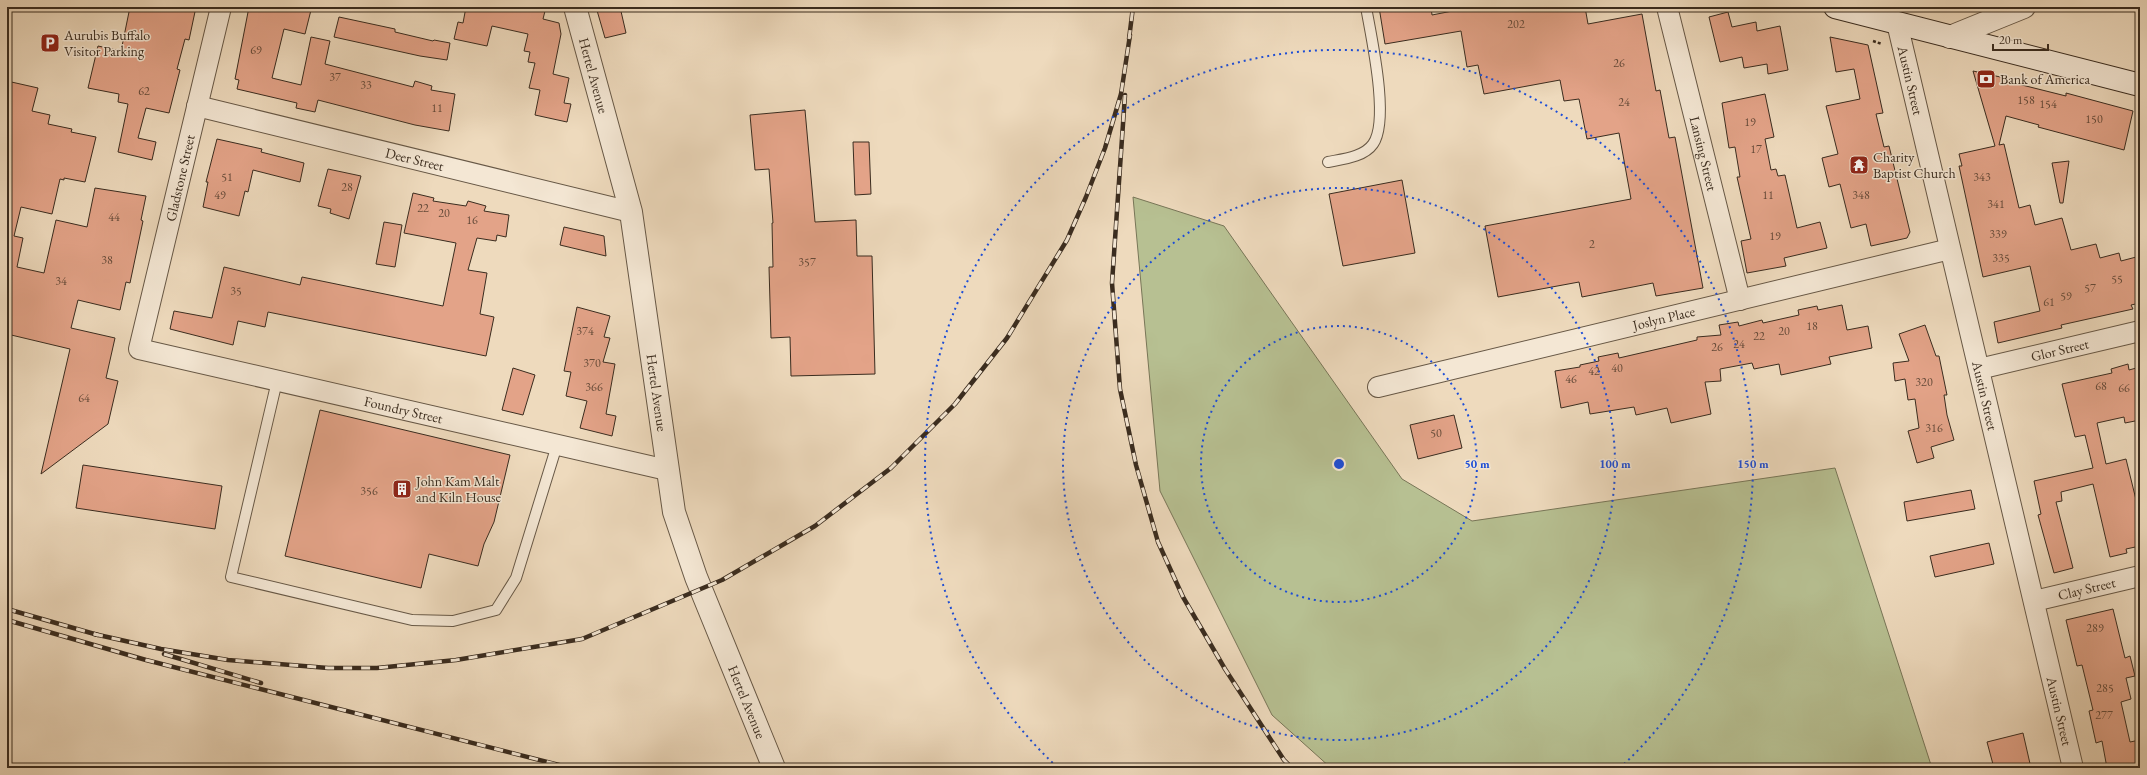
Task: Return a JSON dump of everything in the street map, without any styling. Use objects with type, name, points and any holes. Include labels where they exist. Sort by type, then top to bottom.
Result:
[{"type":"street","name":"Gladstone Street","points":[[139,349],[221,7]]},
{"type":"street","name":"Hertel Avenue","points":[[575,7],[631,212],[674,512],[696,578],[774,768]]},
{"type":"street","name":"Lansing Street","points":[[1667,7],[1740,300]]},
{"type":"street","points":[[1835,7],[2140,86]]},
{"type":"street","points":[[1950,38],[2024,7]]},
{"type":"street","name":"Austin Street","points":[[1897,23],[2073,768]]},
{"type":"street","name":"Deer Street","points":[[197,106],[631,212]]},
{"type":"street","name":"Joslyn Place","points":[[1378,387],[1950,249]]},
{"type":"street","name":"Glor Street","points":[[1979,369],[2140,331]]},
{"type":"street","name":"Foundry Street","points":[[139,349],[667,470]]},
{"type":"street","name":"Clay Street","points":[[2034,602],[2140,576]]},
{"type":"lane","points":[[1328,162],[1365,151],[1373,144],[1379,129],[1380,115],[1376,62],[1366,7]]},
{"type":"lane","points":[[277,381],[231,577],[412,620],[453,621],[496,610],[516,578],[557,445]]},
{"type":"path","points":[[1873,41],[1882,44]]},
{"type":"green space","points":[[1133,197],[1224,226],[1402,479],[1472,521],[1835,468],[1932,768],[1331,768],[1272,715],[1160,491]]},
{"type":"building","points":[[130,7],[196,7],[189,40],[185,39],[177,69],[180,70],[169,113],[146,108],[138,138],[156,142],[152,160],[118,152],[128,104],[118,102],[119,94],[88,88],[98,46],[121,51]]},
{"type":"building","points":[[249,7],[299,7],[311,10],[305,34],[284,29],[272,78],[301,85],[311,37],[330,41],[325,64],[413,87],[415,81],[432,86],[431,90],[455,94],[449,131],[415,125],[318,100],[315,112],[296,108],[297,103],[237,89],[239,80],[235,79]]},
{"type":"building","points":[[466,7],[546,7],[543,19],[559,23],[561,34],[553,74],[569,78],[564,103],[571,104],[567,122],[535,115],[540,90],[529,88],[535,63],[528,62],[530,52],[524,51],[528,34],[492,26],[487,46],[454,39],[458,22],[463,23]]},
{"type":"building","points":[[596,7],[620,7],[626,33],[605,38]]},
{"type":"building","points":[[1379,7],[1431,7],[1432,15],[1473,7],[1585,7],[1588,24],[1642,14],[1656,91],[1660,90],[1669,138],[1675,137],[1703,288],[1656,296],[1653,283],[1582,297],[1579,282],[1498,297],[1485,226],[1631,199],[1619,133],[1587,139],[1579,99],[1564,101],[1560,80],[1484,94],[1478,65],[1467,67],[1461,31],[1385,44]]},
{"type":"building","points":[[1728,12],[1732,27],[1756,22],[1757,31],[1780,26],[1788,70],[1768,74],[1767,64],[1744,68],[1742,57],[1720,62],[1709,17]]},
{"type":"building","points":[[339,17],[395,29],[395,32],[433,41],[450,43],[447,60],[420,56],[334,37]]},
{"type":"building","points":[[1830,37],[1868,45],[1883,113],[1876,114],[1884,147],[1889,146],[1910,232],[1907,238],[1871,246],[1866,224],[1851,228],[1840,184],[1829,187],[1822,158],[1838,154],[1826,106],[1860,99],[1854,69],[1836,72]]},
{"type":"building","points":[[1973,71],[2014,80],[2014,83],[2066,96],[2066,93],[2133,111],[2124,150],[2038,127],[2039,125],[2006,116],[1999,145],[2004,144],[2019,208],[2030,205],[2035,225],[2062,218],[2071,250],[2096,244],[2100,258],[2119,253],[2121,261],[2140,256],[2140,303],[2131,305],[2133,309],[2061,325],[2062,328],[1998,343],[1994,322],[2040,311],[2030,266],[1983,277],[1959,166],[1962,166],[1959,154],[1995,146]]},
{"type":"building","points":[[7,81],[38,88],[32,111],[50,115],[48,124],[72,129],[71,132],[96,137],[85,182],[64,178],[64,180],[60,179],[52,214],[21,207],[14,236],[23,238],[17,267],[44,273],[56,220],[87,227],[95,188],[146,196],[141,220],[143,221],[130,283],[126,282],[120,310],[78,300],[71,328],[115,338],[106,378],[118,381],[108,424],[41,474],[70,349],[7,334]]},
{"type":"building","points":[[1765,94],[1774,137],[1765,139],[1771,170],[1776,169],[1778,176],[1785,175],[1797,228],[1820,222],[1827,248],[1784,258],[1786,266],[1747,273],[1741,241],[1751,239],[1737,177],[1740,177],[1735,147],[1729,148],[1722,103]]},
{"type":"building","points":[[805,110],[815,222],[856,220],[857,256],[872,256],[875,374],[791,376],[790,337],[771,338],[769,267],[773,267],[773,223],[769,169],[755,170],[750,115]]},
{"type":"building","points":[[217,139],[262,149],[261,152],[304,163],[300,182],[253,170],[248,192],[245,191],[239,216],[203,207],[208,182],[206,182]]},
{"type":"building","points":[[853,142],[869,142],[871,194],[855,195]]},
{"type":"building","points":[[2069,161],[2063,203],[2060,203],[2052,163]]},
{"type":"building","points":[[328,169],[361,176],[349,219],[330,213],[331,209],[318,206]]},
{"type":"building","points":[[1402,180],[1415,253],[1343,266],[1329,194]]},
{"type":"building","points":[[413,193],[434,198],[433,201],[466,206],[468,201],[486,206],[484,211],[509,215],[506,237],[497,235],[496,241],[477,238],[468,270],[487,273],[480,314],[494,317],[486,356],[268,312],[265,327],[238,321],[233,345],[170,329],[174,311],[212,318],[224,267],[300,285],[302,277],[443,306],[456,243],[404,233]]},
{"type":"building","points":[[384,222],[402,225],[395,267],[376,264]]},
{"type":"building","points":[[564,227],[604,236],[606,256],[560,245]]},
{"type":"building","points":[[1842,305],[1847,330],[1868,326],[1872,348],[1829,357],[1831,364],[1781,375],[1779,364],[1754,369],[1752,363],[1720,369],[1721,381],[1705,382],[1711,414],[1671,423],[1667,408],[1636,415],[1634,407],[1590,414],[1588,402],[1561,408],[1555,371],[1580,367],[1580,365],[1599,361],[1598,357],[1618,353],[1619,358],[1697,340],[1697,337],[1721,335],[1719,325],[1738,322],[1739,326],[1762,320],[1763,323],[1799,315],[1798,310],[1817,306],[1818,310]]},
{"type":"building","points":[[577,307],[610,316],[604,337],[610,338],[603,362],[615,364],[606,414],[616,416],[612,436],[580,428],[587,401],[566,396],[571,372],[564,371]]},
{"type":"building","points":[[1925,325],[1936,356],[1939,356],[1947,395],[1944,395],[1947,415],[1954,440],[1931,447],[1934,458],[1917,463],[1908,431],[1919,428],[1915,399],[1908,400],[1905,379],[1895,381],[1893,363],[1909,361],[1899,334]]},
{"type":"building","points":[[2128,364],[2129,370],[2140,367],[2140,420],[2125,423],[2124,417],[2097,423],[2106,464],[2126,459],[2140,516],[2140,546],[2126,549],[2127,553],[2110,557],[2093,484],[2061,492],[2062,501],[2056,502],[2073,568],[2054,573],[2038,515],[2041,514],[2034,481],[2093,468],[2085,435],[2075,437],[2062,384],[2112,373],[2111,369]]},
{"type":"building","points":[[513,368],[535,375],[523,415],[502,410]]},
{"type":"building","name":"John Kam Malt and Kiln House","points":[[320,410],[510,455],[494,522],[484,544],[478,566],[429,554],[421,588],[285,556]]},
{"type":"building","points":[[1454,415],[1462,448],[1418,459],[1410,425]]},
{"type":"building","points":[[83,465],[222,486],[215,529],[76,508]]},
{"type":"building","points":[[1971,490],[1975,509],[1907,521],[1904,502]]},
{"type":"building","points":[[1989,543],[1994,564],[1935,577],[1930,556]]},
{"type":"building","points":[[2113,609],[2125,658],[2130,656],[2135,676],[2126,678],[2131,699],[2121,702],[2130,742],[2140,740],[2140,768],[2107,768],[2102,741],[2096,743],[2089,711],[2093,710],[2082,665],[2077,666],[2066,620]]},
{"type":"building","points":[[2023,733],[2031,768],[1994,768],[1987,742]]},
{"type":"railway","points":[[1129,39],[1133,7]]},
{"type":"railway","points":[[94,634],[161,649],[228,660],[328,668],[377,668],[456,660],[582,639],[722,580],[815,526],[891,468],[955,404],[1007,338],[1067,240],[1086,197],[1105,148],[1121,94],[1130,35]]},
{"type":"railway","points":[[1125,95],[1112,283],[1120,389],[1136,465],[1158,542],[1183,597],[1225,669],[1284,760],[1292,768]]},
{"type":"railway","points":[[7,609],[98,635]]},
{"type":"railway","points":[[7,620],[146,660],[571,768]]},
{"type":"railway","points":[[164,654],[261,683]]},
{"type":"place","name":"Aurubis Buffalo Visitor Parking","points":[[50,43]]},
{"type":"place","name":"Bank of America","points":[[1986,79]]},
{"type":"place","name":"Charity Baptist Church","points":[[1859,165]]},
{"type":"place","name":"John Kam Malt and Kiln House","points":[[402,489]]}]
